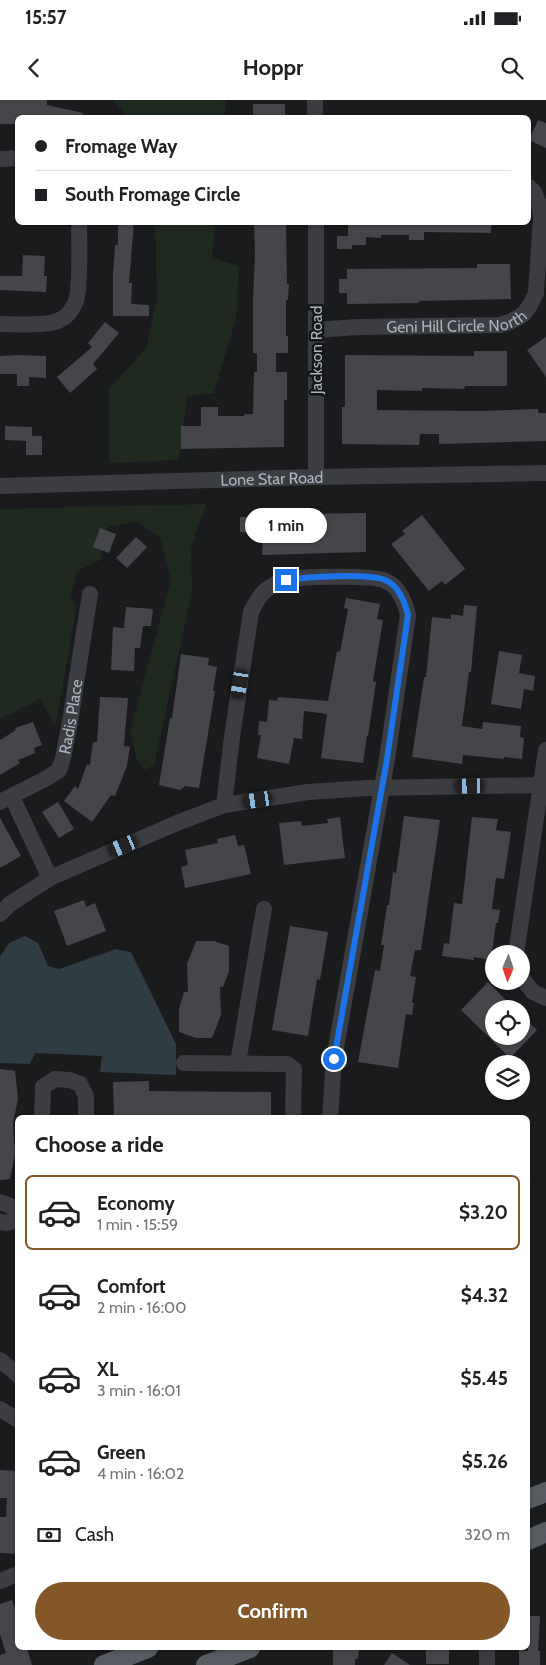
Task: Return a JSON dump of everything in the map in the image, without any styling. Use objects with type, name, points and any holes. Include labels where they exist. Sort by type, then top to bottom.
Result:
[{"type":"main road","points":[[530,1498],[546,1492]]},
{"type":"main road","points":[[530,1539],[546,1532]]},
{"type":"main road","points":[[104,1665],[143,1650]]},
{"type":"main road","points":[[206,1665],[240,1650]]},
{"type":"street","points":[[315,100],[315,115]]},
{"type":"street","points":[[0,159],[15,158]]},
{"type":"street","name":"Geni Hill Circle North","points":[[317,330],[357,327],[500,325],[516,321],[531,304],[536,293],[541,217],[539,204],[531,189]]},
{"type":"street","points":[[0,324],[53,323],[64,319],[76,300],[79,225]]},
{"type":"street","name":"Jackson Road","points":[[316,225],[316,477]]},
{"type":"street","name":"Lone Star Road","points":[[0,486],[546,473]]},
{"type":"street","points":[[224,805],[251,612],[257,601],[265,591],[286,580],[364,577],[384,580],[394,586],[406,605],[408,615],[387,759],[334,1059],[330,1115]]},
{"type":"street","name":"Radis Place","points":[[6,800],[58,770],[63,758],[90,594]]},
{"type":"street","points":[[517,945],[544,785],[546,750]]},
{"type":"street","points":[[0,914],[10,904],[50,878],[178,822],[224,805],[308,792],[381,788],[544,785]]},
{"type":"street","points":[[6,800],[50,878]]},
{"type":"street","points":[[238,1063],[264,909]]},
{"type":"street","points":[[530,987],[534,992],[546,998]]},
{"type":"street","points":[[184,1062],[288,1064],[294,1069],[293,1115]]},
{"type":"street","points":[[42,1115],[43,1086],[55,1079],[70,1080],[80,1084],[86,1096],[86,1115]]},
{"type":"street","points":[[0,1202],[11,1206],[15,1210]]},
{"type":"street","points":[[0,1222],[15,1221]]},
{"type":"street","points":[[0,1360],[15,1371]]},
{"type":"street","points":[[0,1409],[15,1418]]},
{"type":"street","points":[[0,1581],[15,1575]]},
{"type":"street","points":[[487,1665],[488,1650]]},
{"type":"green space","points":[[113,100],[226,100],[225,115],[126,115]]},
{"type":"green space","points":[[155,225],[215,225],[212,258],[239,266],[236,318],[214,393],[187,396],[179,460],[109,463],[109,389],[146,348],[157,299]]},
{"type":"green space","points":[[206,504],[191,548],[192,592],[154,765],[145,770],[137,760],[130,731],[171,580],[160,537],[136,522],[108,527],[100,560],[77,571],[71,595],[76,610],[57,719],[54,724],[40,699],[0,719],[0,509]]},
{"type":"shaded area","points":[[25,936],[38,943],[48,966],[59,969],[116,949],[131,952],[176,1044],[176,1075],[100,1072],[102,1056],[35,1053],[30,1064],[0,1063],[0,957],[9,943]]},
{"type":"building","points":[[0,100],[47,100],[47,105],[83,113],[83,115],[15,115],[15,124],[0,124]]},
{"type":"building","points":[[253,104],[285,104],[285,115],[253,115]]},
{"type":"building","points":[[538,120],[546,123],[546,148],[531,141],[531,136]]},
{"type":"building","points":[[118,225],[134,225],[129,283],[132,283],[131,304],[149,305],[149,316],[113,316],[115,245],[118,245]]},
{"type":"building","points":[[254,225],[286,225],[287,284],[289,284],[288,300],[286,300],[288,353],[276,353],[276,372],[287,372],[287,400],[284,400],[284,447],[181,449],[181,426],[201,426],[201,407],[218,407],[218,416],[253,414],[254,372],[257,372],[257,353],[253,353]]},
{"type":"building","points":[[348,225],[491,225],[491,233],[424,232],[424,240],[409,240],[409,235],[381,235],[381,238],[366,237],[366,245],[352,245],[352,249],[337,249],[337,236],[348,236]]},
{"type":"building","points":[[23,255],[45,256],[44,276],[47,276],[46,292],[0,290],[0,276],[22,276]]},
{"type":"building","points":[[477,264],[510,264],[511,299],[347,304],[347,293],[339,293],[339,279],[347,279],[347,269],[477,268]]},
{"type":"building","points":[[105,322],[119,333],[93,364],[97,369],[70,393],[57,377],[92,347],[88,343]]},
{"type":"building","points":[[546,337],[546,377],[527,350]]},
{"type":"building","points":[[474,351],[507,351],[507,386],[465,386],[464,389],[422,388],[422,391],[377,390],[377,410],[476,411],[538,409],[538,413],[546,413],[546,441],[439,444],[439,434],[420,434],[419,445],[342,444],[342,407],[345,407],[345,355],[474,356]]},
{"type":"building","points":[[0,356],[46,356],[46,378],[29,377],[29,386],[17,386],[17,374],[0,374]]},
{"type":"building","points":[[5,426],[32,427],[32,436],[42,436],[42,455],[26,455],[26,441],[5,440]]},
{"type":"building","points":[[262,509],[297,509],[297,514],[366,513],[366,552],[262,555],[263,533],[240,532],[240,517],[262,517]]},
{"type":"building","points":[[422,515],[465,569],[445,585],[442,581],[429,591],[391,544],[405,534],[402,531]]},
{"type":"building","points":[[100,528],[116,534],[109,553],[93,547]]},
{"type":"building","points":[[136,537],[147,547],[127,568],[116,558]]},
{"type":"building","points":[[346,598],[380,604],[377,619],[383,620],[373,681],[376,682],[363,763],[321,758],[327,714],[304,711],[302,739],[294,738],[289,764],[257,758],[261,735],[258,735],[259,721],[267,722],[269,700],[277,701],[278,697],[328,701],[337,651],[340,652],[348,609],[344,608]]},
{"type":"building","points":[[464,605],[477,606],[471,672],[469,672],[462,726],[482,729],[483,722],[521,726],[520,737],[524,738],[522,759],[463,755],[462,764],[412,757],[424,677],[426,677],[432,617],[451,619],[451,614],[463,616]]},
{"type":"building","points":[[126,607],[153,609],[151,626],[143,626],[140,648],[135,648],[134,671],[111,670],[113,627],[124,628]]},
{"type":"building","points":[[499,651],[522,655],[519,673],[535,676],[533,691],[524,689],[521,709],[491,704]]},
{"type":"building","points":[[181,654],[209,658],[208,665],[217,667],[213,691],[215,691],[199,788],[185,786],[180,790],[159,785],[170,718],[172,718]]},
{"type":"building","points":[[100,697],[128,698],[124,746],[130,747],[127,766],[115,796],[111,795],[92,822],[64,801],[75,786],[78,789],[87,764],[90,765],[93,742],[97,742]]},
{"type":"building","points":[[33,722],[42,745],[34,748],[35,753],[18,760],[20,763],[0,775],[0,740],[16,730],[15,728]]},
{"type":"building","points":[[58,802],[74,829],[59,838],[42,812]]},
{"type":"building","points":[[404,816],[440,820],[421,950],[415,950],[410,976],[416,977],[412,1015],[406,1014],[398,1068],[358,1062],[375,970],[380,971],[384,945],[381,945],[387,905],[389,905],[393,872],[396,873]]},
{"type":"building","points":[[340,817],[345,858],[284,865],[279,823],[301,821],[302,826],[328,823],[327,819]]},
{"type":"building","points":[[472,817],[498,819],[496,830],[511,832],[504,879],[496,878],[492,909],[500,910],[498,923],[496,923],[493,945],[485,945],[485,959],[474,957],[474,960],[442,956],[444,943],[449,944],[454,903],[462,904]]},
{"type":"building","points":[[0,818],[21,856],[0,868]]},
{"type":"building","points":[[235,835],[238,846],[244,845],[251,874],[185,888],[181,867],[188,865],[185,850],[218,843],[217,839]]},
{"type":"building","points":[[84,900],[86,907],[95,903],[106,931],[67,946],[54,911]]},
{"type":"building","points":[[290,926],[328,932],[320,980],[317,979],[308,1036],[272,1030]]},
{"type":"building","points":[[196,941],[214,941],[229,946],[229,971],[223,987],[220,987],[221,1015],[212,1038],[196,1038],[179,1032],[179,1009],[184,992],[188,992],[187,964]]},
{"type":"building","points":[[485,985],[485,990],[496,990],[506,1000],[485,1000],[485,1034],[461,1010]]},
{"type":"building","points":[[530,1023],[537,1030],[530,1037]]},
{"type":"building","points":[[497,1045],[523,1045],[513,1055],[507,1055]]},
{"type":"building","points":[[0,1069],[15,1071],[18,1099],[13,1123],[15,1154],[10,1179],[0,1180]]},
{"type":"building","points":[[149,1081],[149,1091],[271,1092],[271,1115],[114,1115],[113,1082]]},
{"type":"building","points":[[0,1470],[15,1471],[15,1554],[0,1553],[0,1517],[6,1517],[7,1498],[0,1498]]},
{"type":"building","points":[[12,1600],[15,1608],[15,1650],[28,1650],[32,1665],[0,1665],[0,1655],[6,1653],[0,1634],[0,1604]]},
{"type":"building","points":[[530,1616],[540,1616],[538,1651],[540,1651],[540,1665],[519,1665],[519,1650],[530,1650]]},
{"type":"building","points":[[333,1650],[359,1650],[355,1665],[333,1665]]},
{"type":"building","points":[[426,1650],[449,1650],[449,1664],[426,1664]]},
{"type":"building","points":[[392,1653],[410,1665],[384,1665]]},
{"type":"route","points":[[286,580],[364,577],[384,580],[394,586],[406,605],[408,615],[387,759],[334,1059]]}]
